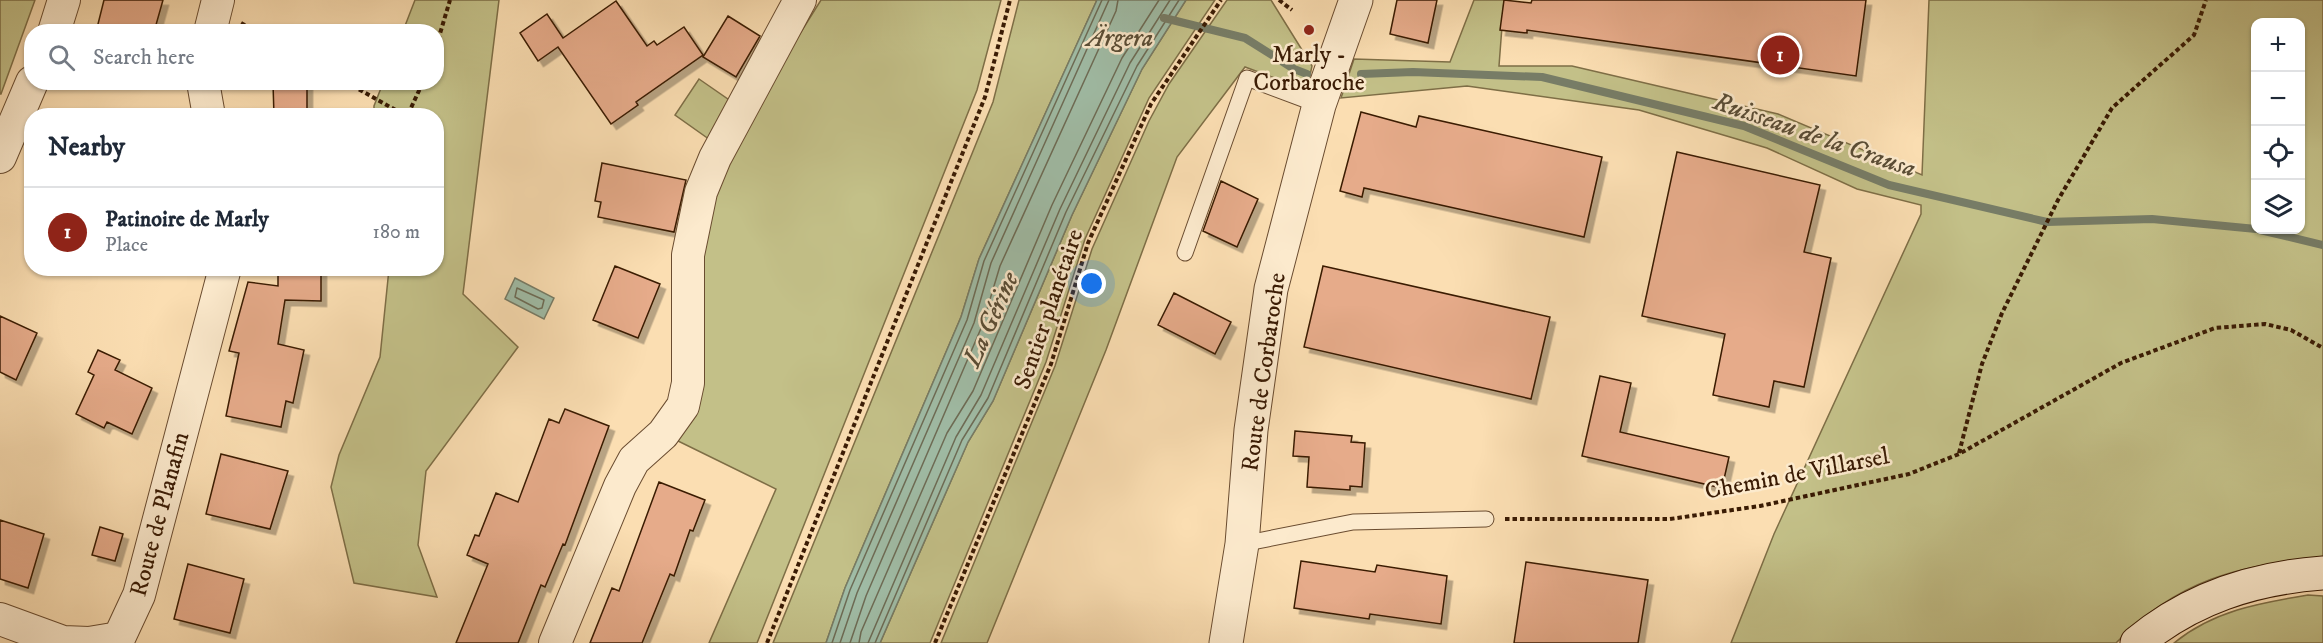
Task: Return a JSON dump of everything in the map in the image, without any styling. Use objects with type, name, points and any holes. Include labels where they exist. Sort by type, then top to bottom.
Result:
[{"type":"street","points":[[56,24],[64,0]]},
{"type":"street","points":[[212,24],[218,0]]},
{"type":"street","points":[[555,643],[620,486],[634,460],[663,434],[683,406],[688,383],[688,255],[701,192],[715,158],[800,0]]},
{"type":"street","name":"Route de Corbaroche","points":[[1226,643],[1242,544],[1251,430],[1271,289],[1319,105],[1356,0]]},
{"type":"street","points":[[0,157],[29,90]]},
{"type":"street","points":[[204,90],[207,108]]},
{"type":"street","name":"Route de Planafin","points":[[0,619],[63,642],[89,643],[120,640],[139,595],[223,276]]},
{"type":"street","points":[[2137,643],[2170,618],[2230,589],[2269,578],[2323,573]]},
{"type":"lane","points":[[1185,253],[1246,78],[1319,105]]},
{"type":"lane","points":[[1242,544],[1353,522],[1486,519]]},
{"type":"path","points":[[443,24],[450,0]]},
{"type":"path","points":[[767,643],[985,97],[1010,0]]},
{"type":"path","name":"Sentier planétaire","points":[[935,643],[1051,364],[1088,243],[1151,104],[1221,0]]},
{"type":"path","points":[[1279,0],[1292,10]]},
{"type":"path","points":[[1959,454],[1990,344],[2002,313],[2058,200],[2112,108],[2194,35],[2206,0]]},
{"type":"path","points":[[360,90],[392,108]]},
{"type":"path","points":[[411,108],[419,90]]},
{"type":"path","name":"Chemin de Villarsel","points":[[1486,519],[1670,519],[1760,506],[1909,474],[1959,454],[2121,363],[2215,328],[2265,324],[2291,330],[2323,348]]},
{"type":"shaded area","points":[[0,0],[35,0],[26,24],[24,24],[24,30],[0,94]]},
{"type":"shaded area","points":[[415,0],[499,0],[463,294],[518,347],[426,471],[418,545],[437,597],[354,583],[331,487],[339,455],[380,357],[388,276],[444,276],[444,108],[374,108],[380,90],[444,90],[444,24],[406,24]]},
{"type":"shaded area","points":[[821,0],[1001,0],[977,90],[757,643],[709,643],[776,489],[676,440],[698,255],[710,192],[762,94]]},
{"type":"shaded area","points":[[1019,0],[1097,0],[979,259],[961,317],[845,588],[826,643],[773,643],[993,102]]},
{"type":"shaded area","points":[[1186,0],[1215,0],[1149,98],[1085,239],[1046,362],[930,643],[880,643],[968,442],[993,401],[1072,215],[1142,69]]},
{"type":"shaded area","points":[[1227,0],[1271,0],[1312,66],[1307,90],[1245,67],[1177,157],[1106,350],[987,643],[941,643],[1055,366],[1092,249],[1149,121],[1169,84]]},
{"type":"shaded area","points":[[1474,0],[1504,0],[1499,66],[1572,66],[1778,114],[1922,175],[1929,0],[2323,0],[2323,558],[2264,565],[2210,580],[2162,604],[2116,643],[1731,643],[1774,534],[1921,214],[1921,205],[1857,189],[1767,148],[1639,110],[1467,86],[1341,98],[1354,59],[1450,62]]},
{"type":"shaded area","points":[[699,79],[735,104],[713,142],[675,115]]},
{"type":"shaded area","points":[[2308,595],[2323,596],[2323,643],[2174,643],[2204,623],[2237,610]]},
{"type":"water","name":"Ärgera","points":[[1097,0],[1186,0],[1142,69],[1072,215],[993,401],[968,442],[880,643],[826,643],[845,588],[961,317],[979,259]]},
{"type":"water","points":[[515,278],[554,298],[544,319],[505,299]]},
{"type":"building","points":[[104,0],[163,0],[156,24],[98,24]]},
{"type":"building","points":[[1397,0],[1437,0],[1428,43],[1390,34]]},
{"type":"building","points":[[1504,0],[1531,3],[1532,0],[1866,0],[1856,76],[1527,30],[1527,33],[1500,30]]},
{"type":"building","points":[[616,1],[647,46],[654,41],[657,45],[684,27],[703,55],[636,102],[638,105],[611,124],[558,47],[538,61],[520,33],[547,14],[563,38]]},
{"type":"building","points":[[728,16],[760,36],[736,77],[703,57]]},
{"type":"building","points":[[273,90],[307,90],[307,108],[274,108]]},
{"type":"building","points":[[1361,112],[1416,127],[1419,116],[1602,157],[1584,237],[1364,188],[1362,197],[1340,191]]},
{"type":"building","points":[[1677,152],[1820,185],[1804,252],[1831,258],[1804,387],[1774,381],[1769,407],[1713,395],[1725,334],[1642,316]]},
{"type":"building","points":[[602,163],[686,180],[674,232],[598,217],[601,202],[595,201]]},
{"type":"building","points":[[1221,181],[1258,199],[1237,247],[1203,231]]},
{"type":"building","points":[[615,266],[660,284],[638,338],[593,320]]},
{"type":"building","points":[[1323,266],[1550,317],[1531,399],[1304,347]]},
{"type":"building","points":[[278,276],[321,276],[321,301],[285,300],[278,344],[304,350],[293,403],[286,401],[281,427],[226,416],[239,353],[229,351],[248,282],[278,286]]},
{"type":"building","points":[[1174,293],[1231,322],[1215,354],[1158,325]]},
{"type":"building","points":[[0,316],[37,333],[16,380],[0,372]]},
{"type":"building","points":[[98,350],[120,360],[115,370],[152,388],[132,434],[107,422],[104,428],[76,414],[94,375],[88,372]]},
{"type":"building","points":[[1600,376],[1631,383],[1620,432],[1729,457],[1722,488],[1582,456]]},
{"type":"building","points":[[565,409],[609,426],[565,545],[563,544],[545,587],[541,585],[518,643],[456,643],[488,564],[467,555],[475,535],[479,536],[496,493],[518,502],[549,419],[559,423]]},
{"type":"building","points":[[1295,431],[1352,436],[1351,442],[1365,443],[1362,487],[1350,486],[1350,490],[1307,487],[1309,457],[1293,456]]},
{"type":"building","points":[[221,454],[288,471],[270,529],[206,514]]},
{"type":"building","points":[[659,482],[705,500],[693,531],[690,530],[674,576],[670,574],[642,643],[590,643],[612,588],[619,591]]},
{"type":"building","points":[[0,520],[44,534],[28,588],[0,579]]},
{"type":"building","points":[[100,527],[123,534],[115,561],[92,555]]},
{"type":"building","points":[[1301,561],[1375,572],[1377,565],[1447,576],[1441,624],[1370,614],[1369,619],[1294,608]]},
{"type":"building","points":[[1526,562],[1648,580],[1638,643],[1514,643]]},
{"type":"building","points":[[188,564],[244,579],[230,633],[174,619]]},
{"type":"waterway","name":"Ruisseau de la Crausa","points":[[1164,18],[1245,38],[1294,69],[1307,74]]},
{"type":"waterway","name":"Ruisseau de la Crausa","points":[[1361,74],[1413,72],[1542,77],[1744,126],[1889,185],[2047,222],[2152,219],[2251,229]]},
{"type":"waterway","name":"Ruisseau de la Crausa","points":[[2277,234],[2323,245]]},
{"type":"place","name":"Marly - Corbaroche","points":[[1309,30]]},
{"type":"place","name":"Patinoire de Marly","points":[[1780,55]]},
{"type":"water label","name":"La Gérine","points":[[990,319]]}]
